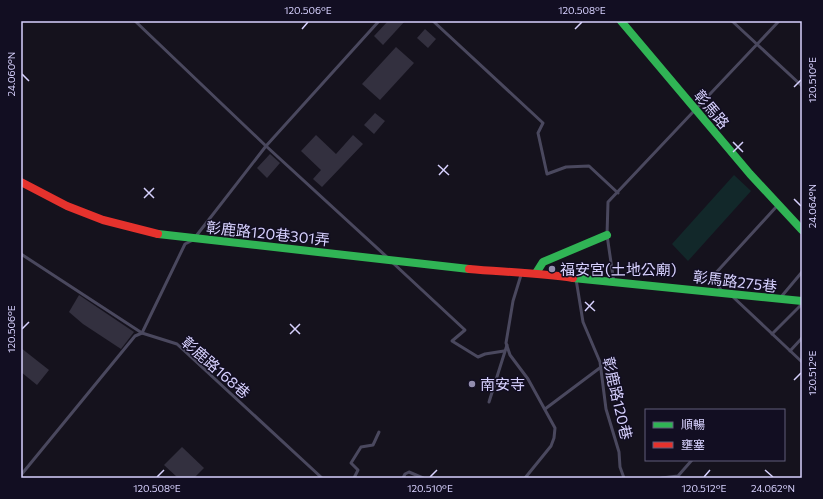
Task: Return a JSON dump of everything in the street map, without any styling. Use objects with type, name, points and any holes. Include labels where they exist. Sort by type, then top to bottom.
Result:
[{"type":"street","name":"彰馬路","points":[[621,21],[750,174],[802,230]]},
{"type":"street","name":"彰鹿路120巷301弄","points":[[21,182],[67,206],[102,220],[162,236],[522,274]]},
{"type":"street","points":[[536,273],[543,262],[607,235]]},
{"type":"street","name":"彰馬路275巷","points":[[522,274],[536,273],[614,283],[726,293],[802,303]]},
{"type":"lane","points":[[135,21],[266,146],[465,330],[452,341],[478,357],[485,354],[504,352]]},
{"type":"lane","points":[[21,475],[135,336],[142,333],[185,244],[193,240],[266,146],[379,21]]},
{"type":"lane","points":[[433,21],[543,123],[538,133],[547,174],[566,167],[589,166],[618,193]]},
{"type":"lane","points":[[732,21],[802,86]]},
{"type":"lane","points":[[614,283],[607,235],[608,202],[696,111],[779,21]]},
{"type":"lane","points":[[779,204],[712,276],[726,293],[802,362]]},
{"type":"lane","name":"彰鹿路168巷","points":[[21,254],[142,333],[177,344],[322,478]]},
{"type":"lane","points":[[778,300],[802,272]]},
{"type":"lane","points":[[489,402],[506,345],[513,301],[522,274]]},
{"type":"lane","name":"彰鹿路120巷","points":[[576,278],[583,322],[601,367],[606,409],[624,478]]},
{"type":"lane","points":[[772,334],[802,303]]},
{"type":"lane","points":[[790,351],[802,338]]},
{"type":"lane","points":[[506,345],[510,355],[528,379],[556,428],[551,446],[525,478]]},
{"type":"lane","points":[[545,409],[601,367]]},
{"type":"lane","points":[[354,478],[358,470],[351,463],[361,447],[373,445],[379,432]]},
{"type":"lane","points":[[662,478],[678,476],[691,461]]},
{"type":"lane","points":[[403,478],[405,474],[409,472],[423,478]]},
{"type":"green space","points":[[734,175],[751,191],[688,261],[672,244]]},
{"type":"building","points":[[388,21],[405,21],[383,45],[374,36]]},
{"type":"building","points":[[425,29],[436,39],[428,48],[417,38]]},
{"type":"building","points":[[396,47],[414,63],[380,100],[362,84]]},
{"type":"building","points":[[375,113],[385,121],[374,134],[364,125]]},
{"type":"building","points":[[316,135],[336,154],[353,135],[363,144],[322,187],[313,179],[321,170],[301,151]]},
{"type":"building","points":[[270,154],[280,163],[267,178],[257,168]]},
{"type":"building","points":[[79,295],[134,332],[121,349],[83,324],[69,312]]},
{"type":"building","points":[[21,348],[49,370],[37,385],[21,372]]},
{"type":"building","points":[[182,447],[204,468],[194,478],[178,478],[164,465]]},
{"type":"traffic: fast","points":[[621,21],[750,174],[802,230]]},
{"type":"traffic: fast","points":[[158,234],[469,269]]},
{"type":"traffic: fast","points":[[536,273],[543,262],[607,235]]},
{"type":"traffic: fast","points":[[573,278],[802,301]]},
{"type":"traffic: jam","points":[[21,182],[67,206],[103,220],[158,234]]},
{"type":"traffic: jam","points":[[469,269],[573,278]]},
{"type":"place","name":"福安宮(土地公廟)","points":[[552,269]]},
{"type":"place","name":"南安寺","points":[[472,384]]}]
